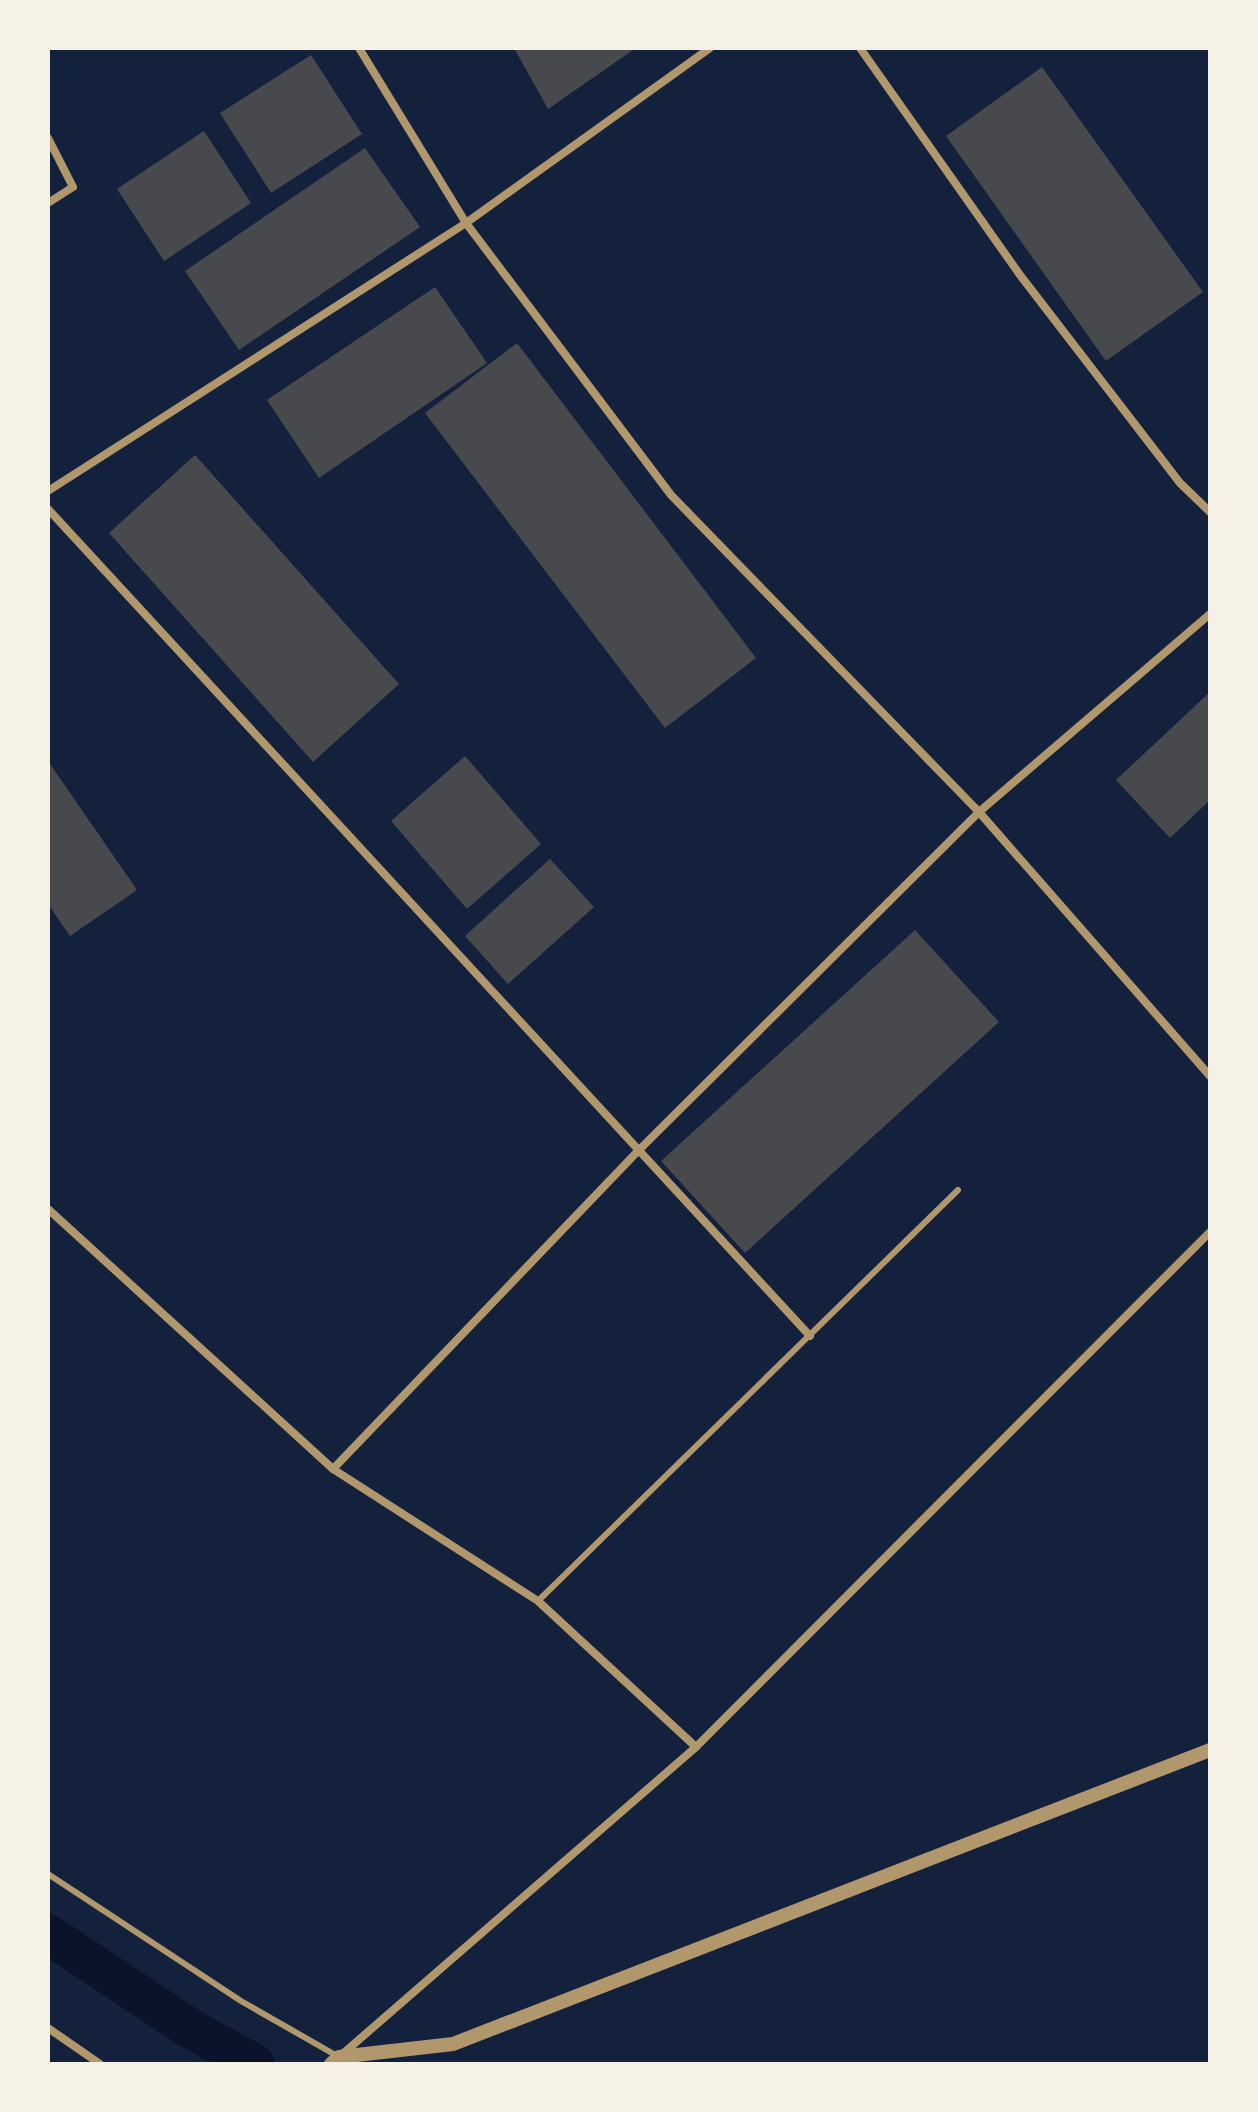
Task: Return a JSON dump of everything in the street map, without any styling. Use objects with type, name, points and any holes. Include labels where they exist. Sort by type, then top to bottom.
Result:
[{"type":"street","points":[[359,48],[466,223],[671,495],[979,812],[1210,1076]]},
{"type":"street","points":[[48,491],[466,223],[710,48]]},
{"type":"street","points":[[860,48],[1020,275],[1180,483],[1210,512]]},
{"type":"street","points":[[48,138],[73,187],[48,203]]},
{"type":"street","points":[[48,509],[810,1336]]},
{"type":"street","points":[[333,1469],[638,1151],[979,812],[1210,614]]},
{"type":"street","points":[[48,1209],[333,1469],[538,1601],[696,1747]]},
{"type":"street","points":[[335,2060],[696,1747],[1210,1232]]},
{"type":"street","points":[[335,2060],[453,2044],[1210,1750]]},
{"type":"street","points":[[48,2028],[100,2064]]},
{"type":"street","points":[[335,2060],[354,2064]]},
{"type":"lane","points":[[538,1601],[958,1190]]},
{"type":"lane","points":[[48,1874],[335,2060]]},
{"type":"building","points":[[514,48],[636,48],[548,109]]},
{"type":"building","points":[[311,55],[362,134],[271,193],[220,113]]},
{"type":"building","points":[[1042,67],[1203,292],[1106,361],[946,136]]},
{"type":"building","points":[[204,131],[251,203],[164,261],[117,189]]},
{"type":"building","points":[[365,148],[420,227],[239,350],[185,271]]},
{"type":"building","points":[[435,287],[487,363],[319,478],[267,400]]},
{"type":"building","points":[[517,343],[756,658],[665,728],[425,413]]},
{"type":"building","points":[[195,455],[399,684],[313,762],[109,533]]},
{"type":"building","points":[[1210,692],[1210,800],[1170,838],[1116,780]]},
{"type":"building","points":[[465,756],[541,844],[467,909],[391,821]]},
{"type":"building","points":[[48,761],[137,890],[70,936],[48,904]]},
{"type":"building","points":[[550,859],[594,907],[508,984],[465,936]]},
{"type":"building","points":[[915,930],[999,1022],[745,1253],[661,1161]]},
{"type":"waterway","points":[[48,1934],[191,2029],[255,2064]]}]
